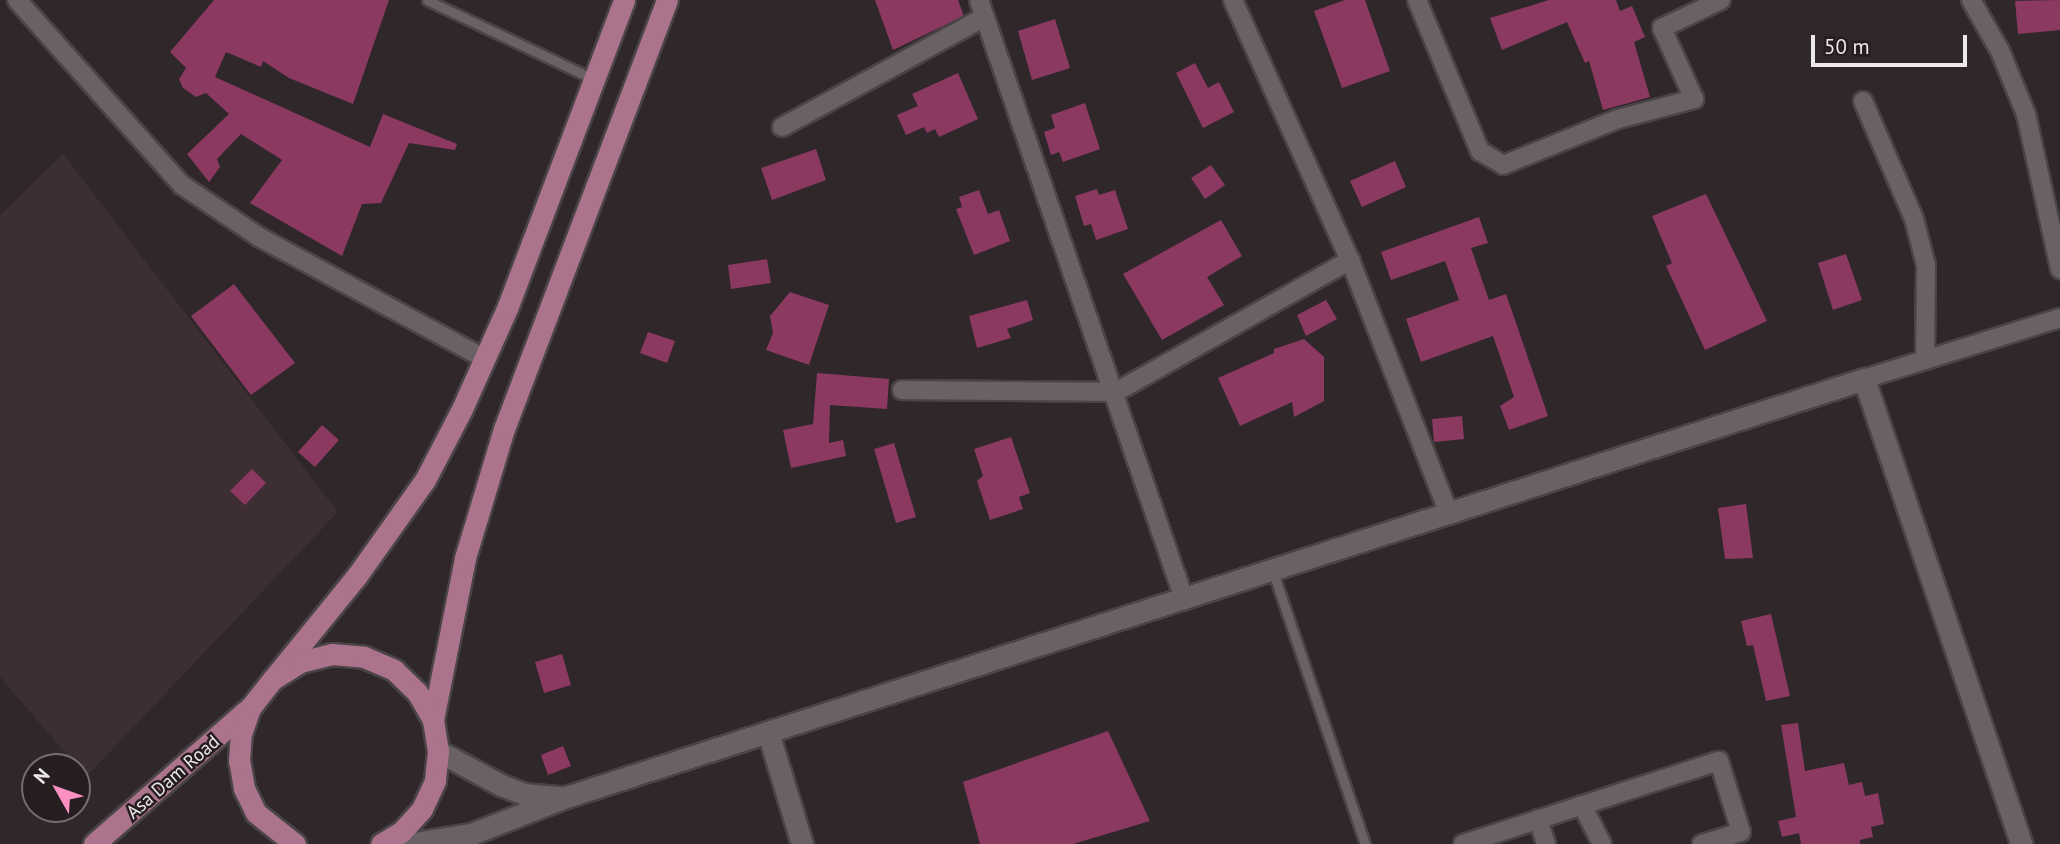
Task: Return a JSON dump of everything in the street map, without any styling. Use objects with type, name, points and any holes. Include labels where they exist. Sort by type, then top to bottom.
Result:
[{"type":"main road","points":[[295,844],[256,813],[244,788],[239,761],[241,734],[250,708],[356,577],[425,480],[486,359],[624,0]]},
{"type":"main road","points":[[381,844],[401,832],[422,809],[435,781],[438,751],[433,720],[465,558],[504,429],[667,0]]},
{"type":"main road","points":[[273,679],[300,662],[332,654],[364,657],[394,670],[410,685],[433,720]]},
{"type":"main road","name":"Asa Dam Road","points":[[94,844],[250,708]]},
{"type":"street","points":[[17,0],[182,185],[259,237],[486,359]]},
{"type":"street","points":[[979,0],[1116,392],[1183,596]]},
{"type":"street","points":[[1233,0],[1350,260],[1448,511]]},
{"type":"street","points":[[1417,0],[1480,151],[1503,165],[1618,119],[1694,99],[1662,28],[1721,0]]},
{"type":"street","points":[[1971,0],[2000,51],[2026,114],[2060,269]]},
{"type":"street","points":[[782,127],[985,17]]},
{"type":"street","points":[[1863,101],[1914,219],[1926,265],[1925,360]]},
{"type":"street","points":[[902,390],[1116,392],[1350,260]]},
{"type":"street","points":[[408,844],[471,834],[566,797],[1183,596],[1273,572],[1448,511],[2060,318]]},
{"type":"street","points":[[1864,379],[2021,844]]},
{"type":"street","points":[[768,732],[802,844]]},
{"type":"street","points":[[438,751],[469,770],[524,794],[566,797]]},
{"type":"street","points":[[1463,844],[1719,761],[1741,832],[1702,844]]},
{"type":"street","points":[[1582,805],[1602,844]]},
{"type":"street","points":[[1538,819],[1546,844]]},
{"type":"lane","points":[[427,0],[595,79]]},
{"type":"lane","points":[[1273,572],[1365,844]]},
{"type":"shaded area","points":[[63,154],[338,512],[91,772],[91,753],[65,753],[0,677],[0,215]]},
{"type":"building","points":[[214,0],[389,0],[353,104],[289,78],[263,61],[261,67],[226,52],[215,77],[370,147],[383,114],[457,144],[455,150],[409,143],[381,203],[362,204],[342,256],[250,203],[282,160],[241,134],[217,159],[220,167],[209,182],[187,154],[229,114],[206,93],[196,97],[183,88],[179,79],[186,68],[170,52]]},
{"type":"building","points":[[875,0],[958,0],[964,16],[893,50]]},
{"type":"building","points":[[1345,0],[1365,0],[1390,71],[1342,88],[1314,11]]},
{"type":"building","points":[[1549,0],[1616,0],[1620,11],[1632,6],[1645,37],[1634,42],[1650,97],[1603,110],[1589,61],[1585,63],[1567,22],[1502,50],[1490,18]]},
{"type":"building","points":[[2060,0],[2060,30],[2018,34],[2015,1]]},
{"type":"building","points":[[1055,19],[1070,68],[1032,80],[1018,31]]},
{"type":"building","points":[[1195,63],[1208,88],[1219,82],[1234,112],[1203,128],[1176,73]]},
{"type":"building","points":[[958,73],[978,119],[939,137],[935,129],[927,133],[924,127],[906,135],[897,115],[918,106],[912,94]]},
{"type":"building","points":[[1085,103],[1100,149],[1063,162],[1059,152],[1051,155],[1044,132],[1055,128],[1051,115]]},
{"type":"building","points":[[816,149],[826,180],[772,200],[761,168]]},
{"type":"building","points":[[1395,161],[1406,187],[1362,207],[1350,181]]},
{"type":"building","points":[[1211,165],[1225,185],[1205,199],[1191,178]]},
{"type":"building","points":[[1097,189],[1099,195],[1115,190],[1128,229],[1096,240],[1091,224],[1084,226],[1075,196]]},
{"type":"building","points":[[979,190],[988,214],[999,210],[1010,241],[974,255],[956,209],[962,207],[959,197]]},
{"type":"building","points":[[1706,194],[1767,321],[1705,350],[1666,266],[1672,263],[1652,216]]},
{"type":"building","points":[[1479,217],[1488,243],[1471,248],[1489,300],[1506,294],[1548,416],[1509,430],[1500,406],[1514,397],[1493,336],[1421,362],[1406,319],[1459,300],[1445,261],[1391,280],[1381,252]]},
{"type":"building","points":[[1221,220],[1242,256],[1207,277],[1224,305],[1162,340],[1123,274]]},
{"type":"building","points":[[1846,254],[1862,300],[1833,310],[1818,263]]},
{"type":"building","points":[[767,259],[771,283],[731,289],[728,265]]},
{"type":"building","points":[[234,284],[295,363],[251,395],[191,316]]},
{"type":"building","points":[[790,292],[829,305],[809,365],[766,350],[773,333],[770,316]]},
{"type":"building","points":[[1027,300],[1033,320],[1007,329],[1011,338],[977,348],[969,316]]},
{"type":"building","points":[[1326,300],[1337,319],[1306,336],[1297,315]]},
{"type":"building","points":[[648,332],[675,341],[667,363],[640,353]]},
{"type":"building","points":[[1304,339],[1324,357],[1324,401],[1294,417],[1292,402],[1240,426],[1218,378],[1274,353],[1274,349]]},
{"type":"building","points":[[817,373],[889,379],[887,409],[830,405],[829,443],[843,440],[846,456],[791,468],[783,430],[813,424]]},
{"type":"building","points":[[1462,416],[1464,439],[1434,442],[1432,419]]},
{"type":"building","points":[[322,425],[339,440],[315,467],[298,452]]},
{"type":"building","points":[[1011,437],[1030,493],[1019,497],[1023,509],[990,520],[977,481],[983,476],[974,449]]},
{"type":"building","points":[[894,443],[916,517],[896,523],[874,449]]},
{"type":"building","points":[[252,469],[266,483],[245,505],[230,491]]},
{"type":"building","points":[[1746,504],[1753,558],[1725,559],[1718,508]]},
{"type":"building","points":[[1771,614],[1790,696],[1766,701],[1753,645],[1747,646],[1741,621]]},
{"type":"building","points":[[562,654],[571,685],[544,693],[535,662]]},
{"type":"building","points":[[1798,723],[1805,771],[1844,763],[1849,785],[1862,782],[1865,796],[1878,793],[1884,824],[1871,827],[1873,837],[1860,840],[1860,844],[1801,844],[1799,833],[1782,837],[1778,821],[1796,817],[1781,725]]},
{"type":"building","points":[[1108,731],[1150,821],[1073,844],[980,844],[963,782]]},
{"type":"building","points":[[563,746],[571,766],[548,775],[541,755]]}]
